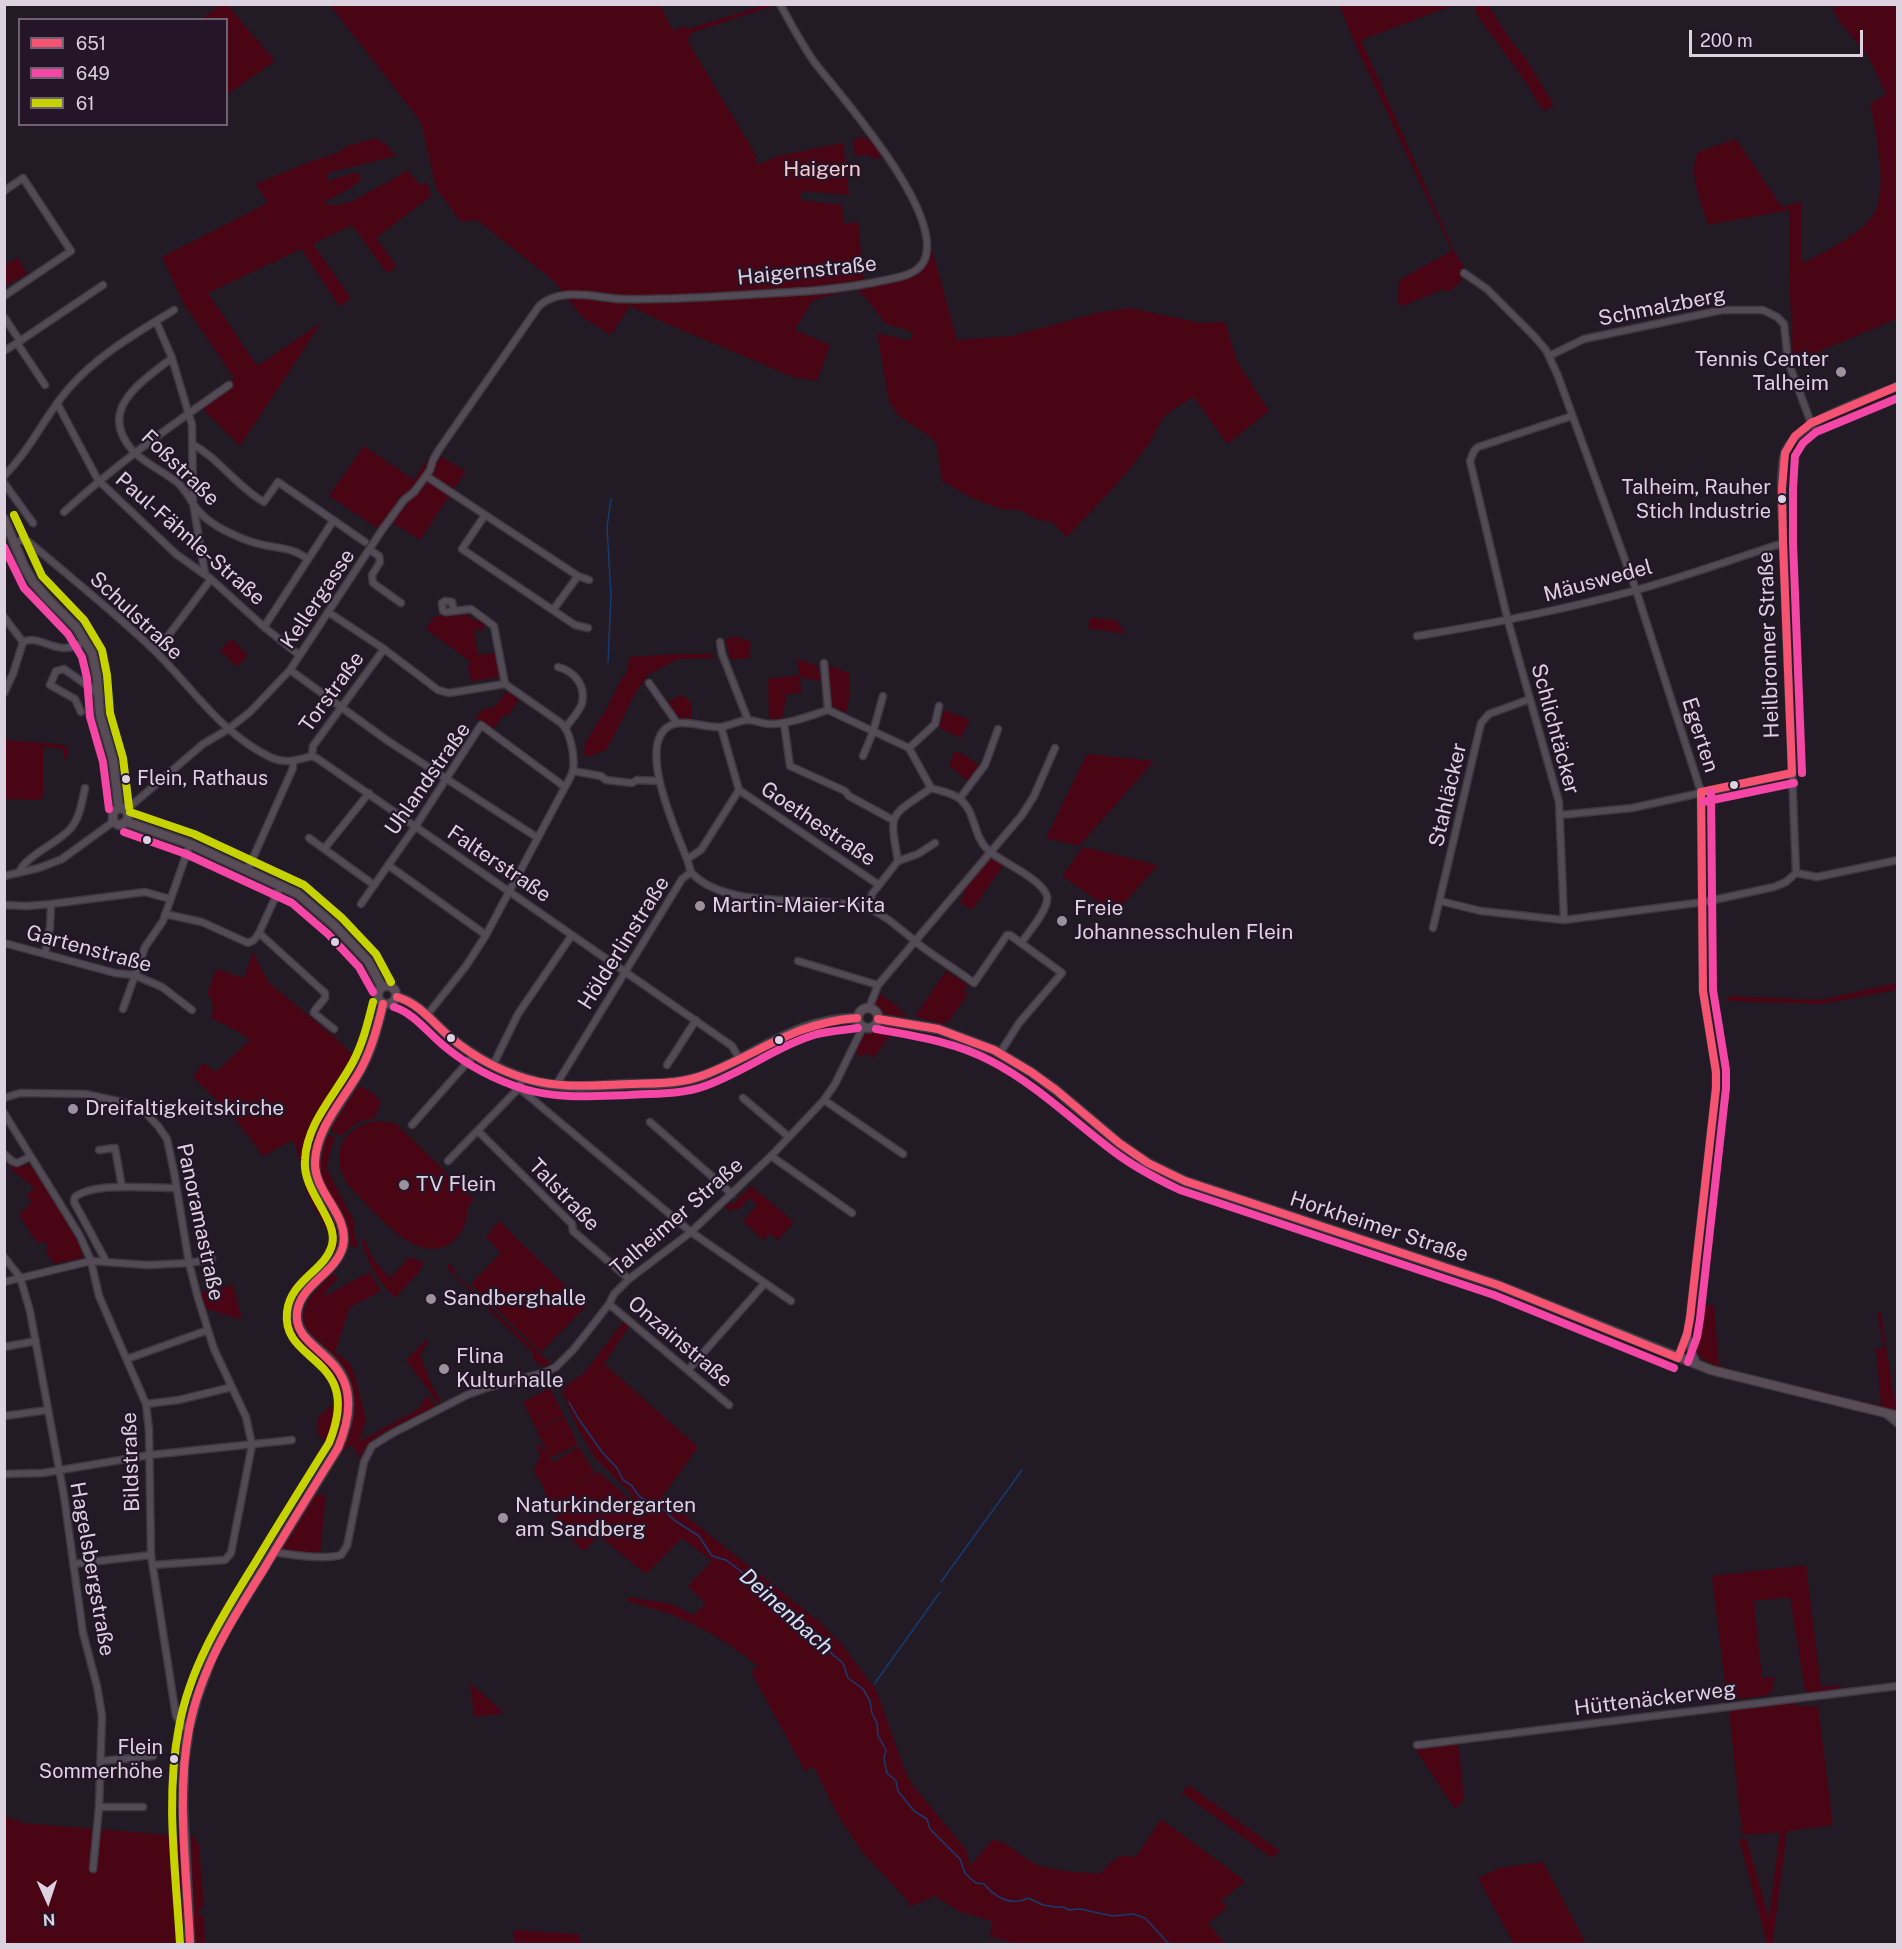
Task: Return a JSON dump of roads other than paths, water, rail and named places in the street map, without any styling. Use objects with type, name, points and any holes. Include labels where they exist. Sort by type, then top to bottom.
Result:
[{"type":"main road","points":[[6,523],[33,582],[73,623],[85,641],[96,666],[100,716],[113,760],[122,809],[129,815],[127,822]]},
{"type":"main road","points":[[122,809],[113,812],[113,822],[119,825],[127,822],[190,844],[298,894],[352,943],[368,961],[382,987]]},
{"type":"main road","points":[[382,987],[392,987],[396,997],[392,1004],[383,1004]]},
{"type":"main road","points":[[190,1944],[183,1803],[184,1763],[189,1728],[197,1698],[212,1658],[230,1623],[338,1448],[346,1430],[350,1401],[343,1375],[302,1332],[297,1312],[306,1292],[340,1254],[343,1243],[339,1220],[320,1187],[315,1163],[318,1143],[324,1128],[357,1077],[375,1039],[383,1004],[378,996],[382,987]]},
{"type":"main road","points":[[396,997],[407,1000],[451,1038],[474,1055],[493,1065],[523,1077],[556,1084],[589,1087],[683,1081],[699,1077],[802,1027],[833,1020],[857,1018]]},
{"type":"main road","points":[[869,1008],[875,1011],[878,1019],[872,1028],[863,1027],[857,1018],[860,1012],[869,1008]]},
{"type":"main road","name":"Horkheimer Straße","points":[[878,1019],[938,1029],[975,1041],[1000,1053],[1056,1090],[1119,1143],[1148,1163],[1185,1181],[1538,1300],[1698,1366],[1726,1375],[1898,1416]]},
{"type":"street","name":"Haigernstraße","points":[[495,368],[539,306],[554,296],[633,299],[829,290],[903,276],[917,270],[927,249],[927,240],[914,201],[903,179],[854,109],[815,62],[780,4]]},
{"type":"street","points":[[4,191],[23,178],[71,251],[4,296]]},
{"type":"street","name":"Egerten","points":[[1464,273],[1494,297],[1532,334],[1549,356],[1636,590],[1701,792],[1704,991],[1716,1072],[1716,1088],[1687,1334],[1678,1358]]},
{"type":"street","points":[[4,351],[103,285]]},
{"type":"street","points":[[4,476],[26,453],[57,403],[84,372],[120,344],[174,310]]},
{"type":"street","name":"Schmalzberg","points":[[1549,356],[1584,339],[1722,310],[1763,310],[1777,317],[1784,324],[1788,361],[1811,423]]},
{"type":"street","points":[[4,317],[45,385]]},
{"type":"street","points":[[156,321],[172,358],[192,424],[193,503],[205,574]]},
{"type":"street","name":"Foßstraße","points":[[172,358],[128,396],[122,404],[119,423],[122,434],[134,452],[179,484],[201,513],[228,532],[255,543],[288,548],[308,559]]},
{"type":"street","name":"Kellergasse","points":[[122,809],[203,744],[227,730],[265,699],[290,670],[404,500],[414,492],[426,476],[438,451],[495,368]]},
{"type":"street","points":[[64,512],[98,480],[134,452],[229,385]]},
{"type":"street","name":"Heilbronner Straße","points":[[1796,873],[1783,543],[1782,489],[1785,453],[1795,436],[1811,423],[1898,386]]},
{"type":"street","name":"Paul-Fähnle-Straße","points":[[57,403],[98,480],[176,554],[205,574],[299,655]]},
{"type":"street","name":"Schlichtäcker","points":[[1564,920],[1559,802],[1508,621],[1470,461],[1478,447],[1572,416]]},
{"type":"street","points":[[192,444],[207,451],[254,496],[264,502],[278,482],[365,542]]},
{"type":"street","points":[[426,476],[578,576],[589,580]]},
{"type":"street","points":[[4,483],[33,523]]},
{"type":"street","points":[[485,515],[462,549],[575,625],[588,628]]},
{"type":"street","points":[[264,627],[333,521]]},
{"type":"street","name":"Schulstraße","points":[[15,542],[23,540],[29,542],[100,601],[156,652],[227,730]]},
{"type":"street","name":"Mäuswedel","points":[[1417,636],[1508,621],[1636,590],[1783,543]]},
{"type":"street","points":[[370,550],[380,556],[380,562],[372,575],[373,583],[401,603]]},
{"type":"street","points":[[553,610],[578,576]]},
{"type":"street","points":[[156,652],[211,579]]},
{"type":"street","points":[[454,611],[471,609],[494,626],[505,684],[566,727]]},
{"type":"street","points":[[328,612],[384,649],[438,690],[449,693],[505,684]]},
{"type":"street","points":[[4,617],[23,642]]},
{"type":"street","points":[[23,642],[28,640],[67,649],[85,641]]},
{"type":"street","points":[[4,693],[13,674],[23,642]]},
{"type":"street","points":[[720,642],[722,654],[748,720]]},
{"type":"street","name":"Torstraße","points":[[312,756],[313,746],[340,706],[384,649]]},
{"type":"street","points":[[824,663],[828,710]]},
{"type":"street","points":[[427,1015],[466,966],[486,935],[573,771],[566,727],[581,704],[582,698],[578,678],[558,667]]},
{"type":"street","points":[[81,712],[75,699],[50,685],[56,671],[64,669],[98,693]]},
{"type":"street","points":[[290,670],[388,741],[538,838]]},
{"type":"street","points":[[649,683],[677,723]]},
{"type":"street","points":[[863,756],[873,732],[883,696]]},
{"type":"street","name":"Stahläcker","points":[[1433,928],[1481,723],[1489,714],[1530,699]]},
{"type":"street","points":[[909,748],[935,724],[939,706]]},
{"type":"street","points":[[687,860],[659,782],[656,755],[661,733],[668,726],[677,723],[720,727],[748,720],[767,724],[784,723],[828,710],[909,748],[931,788],[960,798],[968,808],[979,840],[989,851],[1042,888],[1047,897],[1046,908],[1021,943]]},
{"type":"street","points":[[784,723],[790,766],[844,791],[893,820]]},
{"type":"street","name":"Uhlandstraße","points":[[361,904],[415,827],[481,725],[565,788]]},
{"type":"street","points":[[720,727],[739,790]]},
{"type":"street","points":[[960,798],[985,765],[998,729]]},
{"type":"street","points":[[227,730],[273,758],[285,762],[312,756]]},
{"type":"street","points":[[869,1008],[878,985],[989,851],[1010,831],[1022,815],[1034,796],[1055,748]]},
{"type":"street","name":"Falterstraße","points":[[312,756],[369,793],[696,1020],[732,1046],[739,1058]]},
{"type":"street","points":[[248,869],[293,768],[293,761]]},
{"type":"street","points":[[573,771],[601,776],[606,780],[632,783],[638,780],[659,782]]},
{"type":"street","points":[[1560,815],[1632,808],[1792,773]]},
{"type":"street","points":[[19,873],[21,866],[55,843],[70,829],[79,814],[84,788]]},
{"type":"street","points":[[898,861],[893,820],[896,813],[931,788]]},
{"type":"street","name":"Hölderlinstraße","points":[[556,1084],[682,879],[691,872],[687,860],[701,850],[739,790]]},
{"type":"street","name":"Goethestraße","points":[[739,790],[879,885]]},
{"type":"street","points":[[324,849],[369,793]]},
{"type":"street","points":[[4,876],[62,859],[113,822]]},
{"type":"street","points":[[309,838],[374,885]]},
{"type":"street","points":[[868,908],[872,894],[898,861],[918,854],[935,843]]},
{"type":"street","points":[[123,1009],[145,947],[165,914],[190,844]]},
{"type":"street","points":[[1440,902],[1481,911],[1564,920],[1704,902],[1773,887],[1786,882],[1796,873],[1817,877],[1898,860]]},
{"type":"street","points":[[388,865],[486,935]]},
{"type":"street","points":[[691,872],[698,879],[729,893],[786,901],[848,903],[868,908],[975,982],[1007,935],[1021,943],[1062,973],[1019,1023],[1000,1053]]},
{"type":"street","points":[[165,914],[202,922],[248,943],[254,940],[259,933],[281,885]]},
{"type":"street","points":[[4,905],[51,904],[145,892],[170,899]]},
{"type":"street","points":[[45,954],[51,904]]},
{"type":"street","points":[[259,933],[325,993],[325,998],[314,1013],[334,1029]]},
{"type":"street","points":[[493,1065],[518,1014],[572,935]]},
{"type":"street","name":"Gartenstraße","points":[[4,943],[115,973],[135,975],[162,987],[192,1010]]},
{"type":"street","points":[[798,961],[878,985]]},
{"type":"street","points":[[667,1065],[696,1020]]},
{"type":"street","name":"Talheimer Straße","points":[[273,1552],[329,1557],[341,1555],[347,1546],[364,1462],[372,1446],[402,1428],[482,1390],[551,1371],[573,1350],[609,1304],[614,1294],[628,1279],[691,1232],[771,1156],[824,1100],[836,1084],[863,1027]]},
{"type":"street","points":[[412,1125],[474,1055]]},
{"type":"street","points":[[448,1161],[519,1088],[523,1077]]},
{"type":"street","points":[[519,1088],[691,1232],[790,1301]]},
{"type":"street","name":"Panoramastraße","points":[[4,1098],[20,1093],[85,1094],[131,1104],[144,1112],[158,1126],[166,1139],[189,1263],[208,1330],[214,1349],[246,1417],[252,1445]]},
{"type":"street","points":[[743,1098],[789,1137]]},
{"type":"street","points":[[824,1100],[903,1154]]},
{"type":"street","name":"Bildstraße","points":[[4,1113],[80,1236],[91,1261],[99,1296],[146,1404],[150,1455],[151,1555],[176,1716],[183,1726],[189,1728]]},
{"type":"street","points":[[650,1122],[732,1194]]},
{"type":"street","name":"Talstraße","points":[[478,1131],[572,1224],[573,1231],[628,1279]]},
{"type":"street","points":[[99,1150],[115,1148],[122,1187]]},
{"type":"street","points":[[4,1154],[17,1163],[30,1157]]},
{"type":"street","points":[[771,1156],[852,1213]]},
{"type":"street","points":[[106,1261],[74,1202],[75,1197],[80,1193],[122,1187],[176,1188]]},
{"type":"street","points":[[4,1257],[20,1277]]},
{"type":"street","points":[[4,1282],[91,1261],[148,1264],[189,1263],[212,1259]]},
{"type":"street","name":"Hagelsbergstraße","points":[[20,1277],[36,1341],[74,1564],[83,1633],[97,1686],[102,1716],[99,1807],[93,1869]]},
{"type":"street","points":[[688,1370],[765,1283]]},
{"type":"street","name":"Onzainstraße","points":[[609,1304],[729,1405]]},
{"type":"street","points":[[127,1359],[208,1330]]},
{"type":"street","name":"Egerten","points":[[1687,1334],[1698,1366]]},
{"type":"street","points":[[4,1347],[36,1341]]},
{"type":"street","points":[[146,1404],[178,1400],[231,1387]]},
{"type":"street","points":[[4,1416],[48,1410]]},
{"type":"street","points":[[1886,1413],[1898,1424]]},
{"type":"street","points":[[4,1474],[59,1471],[150,1455],[292,1440]]},
{"type":"street","points":[[153,1565],[225,1560],[231,1553],[252,1445]]},
{"type":"street","points":[[74,1564],[151,1555]]},
{"type":"street","name":"Hüttenäckerweg","points":[[1417,1745],[1898,1686]]},
{"type":"street","points":[[101,1761],[153,1756]]},
{"type":"street","points":[[99,1807],[143,1807]]},
{"type":"waterway","points":[[608,662],[611,595],[607,527],[611,499]]},
{"type":"waterway","name":"Deinenbach","points":[[569,1402],[602,1452],[617,1468],[623,1480],[631,1485],[640,1497],[663,1509],[674,1520],[699,1536],[712,1556],[726,1560],[743,1573],[748,1584],[761,1588],[767,1593],[769,1599],[785,1611],[792,1613],[807,1630],[816,1633],[828,1650],[843,1663],[848,1678],[863,1689],[870,1701],[877,1723],[878,1736],[886,1750],[884,1758],[887,1773],[896,1781],[898,1791],[914,1811],[927,1819],[930,1829],[960,1859],[965,1873],[970,1878],[976,1883],[984,1884],[998,1897],[1010,1901],[1022,1901],[1028,1898],[1043,1905],[1063,1907],[1069,1910],[1080,1909],[1113,1916],[1133,1914],[1145,1918],[1169,1944]]},
{"type":"waterway","points":[[941,1582],[1022,1470]]},
{"type":"waterway","points":[[875,1683],[940,1592]]},
{"type":"place","name":"Tennis Center Talheim","points":[[1841,372]]},
{"type":"place","name":"Talheim, Rauher Stich Industrie","points":[[1782,499]]},
{"type":"place","name":"Flein, Rathaus","points":[[126,779]]},
{"type":"place","name":"Martin-Maier-Kita","points":[[700,906]]},
{"type":"place","name":"Freie Johannesschulen Flein","points":[[1062,921]]},
{"type":"place","name":"Dreifaltigkeitskirche","points":[[73,1109]]},
{"type":"place","name":"TV Flein","points":[[404,1185]]},
{"type":"place","name":"Sandberghalle","points":[[431,1299]]},
{"type":"place","name":"Flina Kulturhalle","points":[[444,1369]]},
{"type":"place","name":"Naturkindergarten am Sandberg","points":[[503,1518]]},
{"type":"place","name":"Flein Sommerhöhe","points":[[174,1759]]},
{"type":"park label","name":"Haigern","points":[[822,170]]}]
